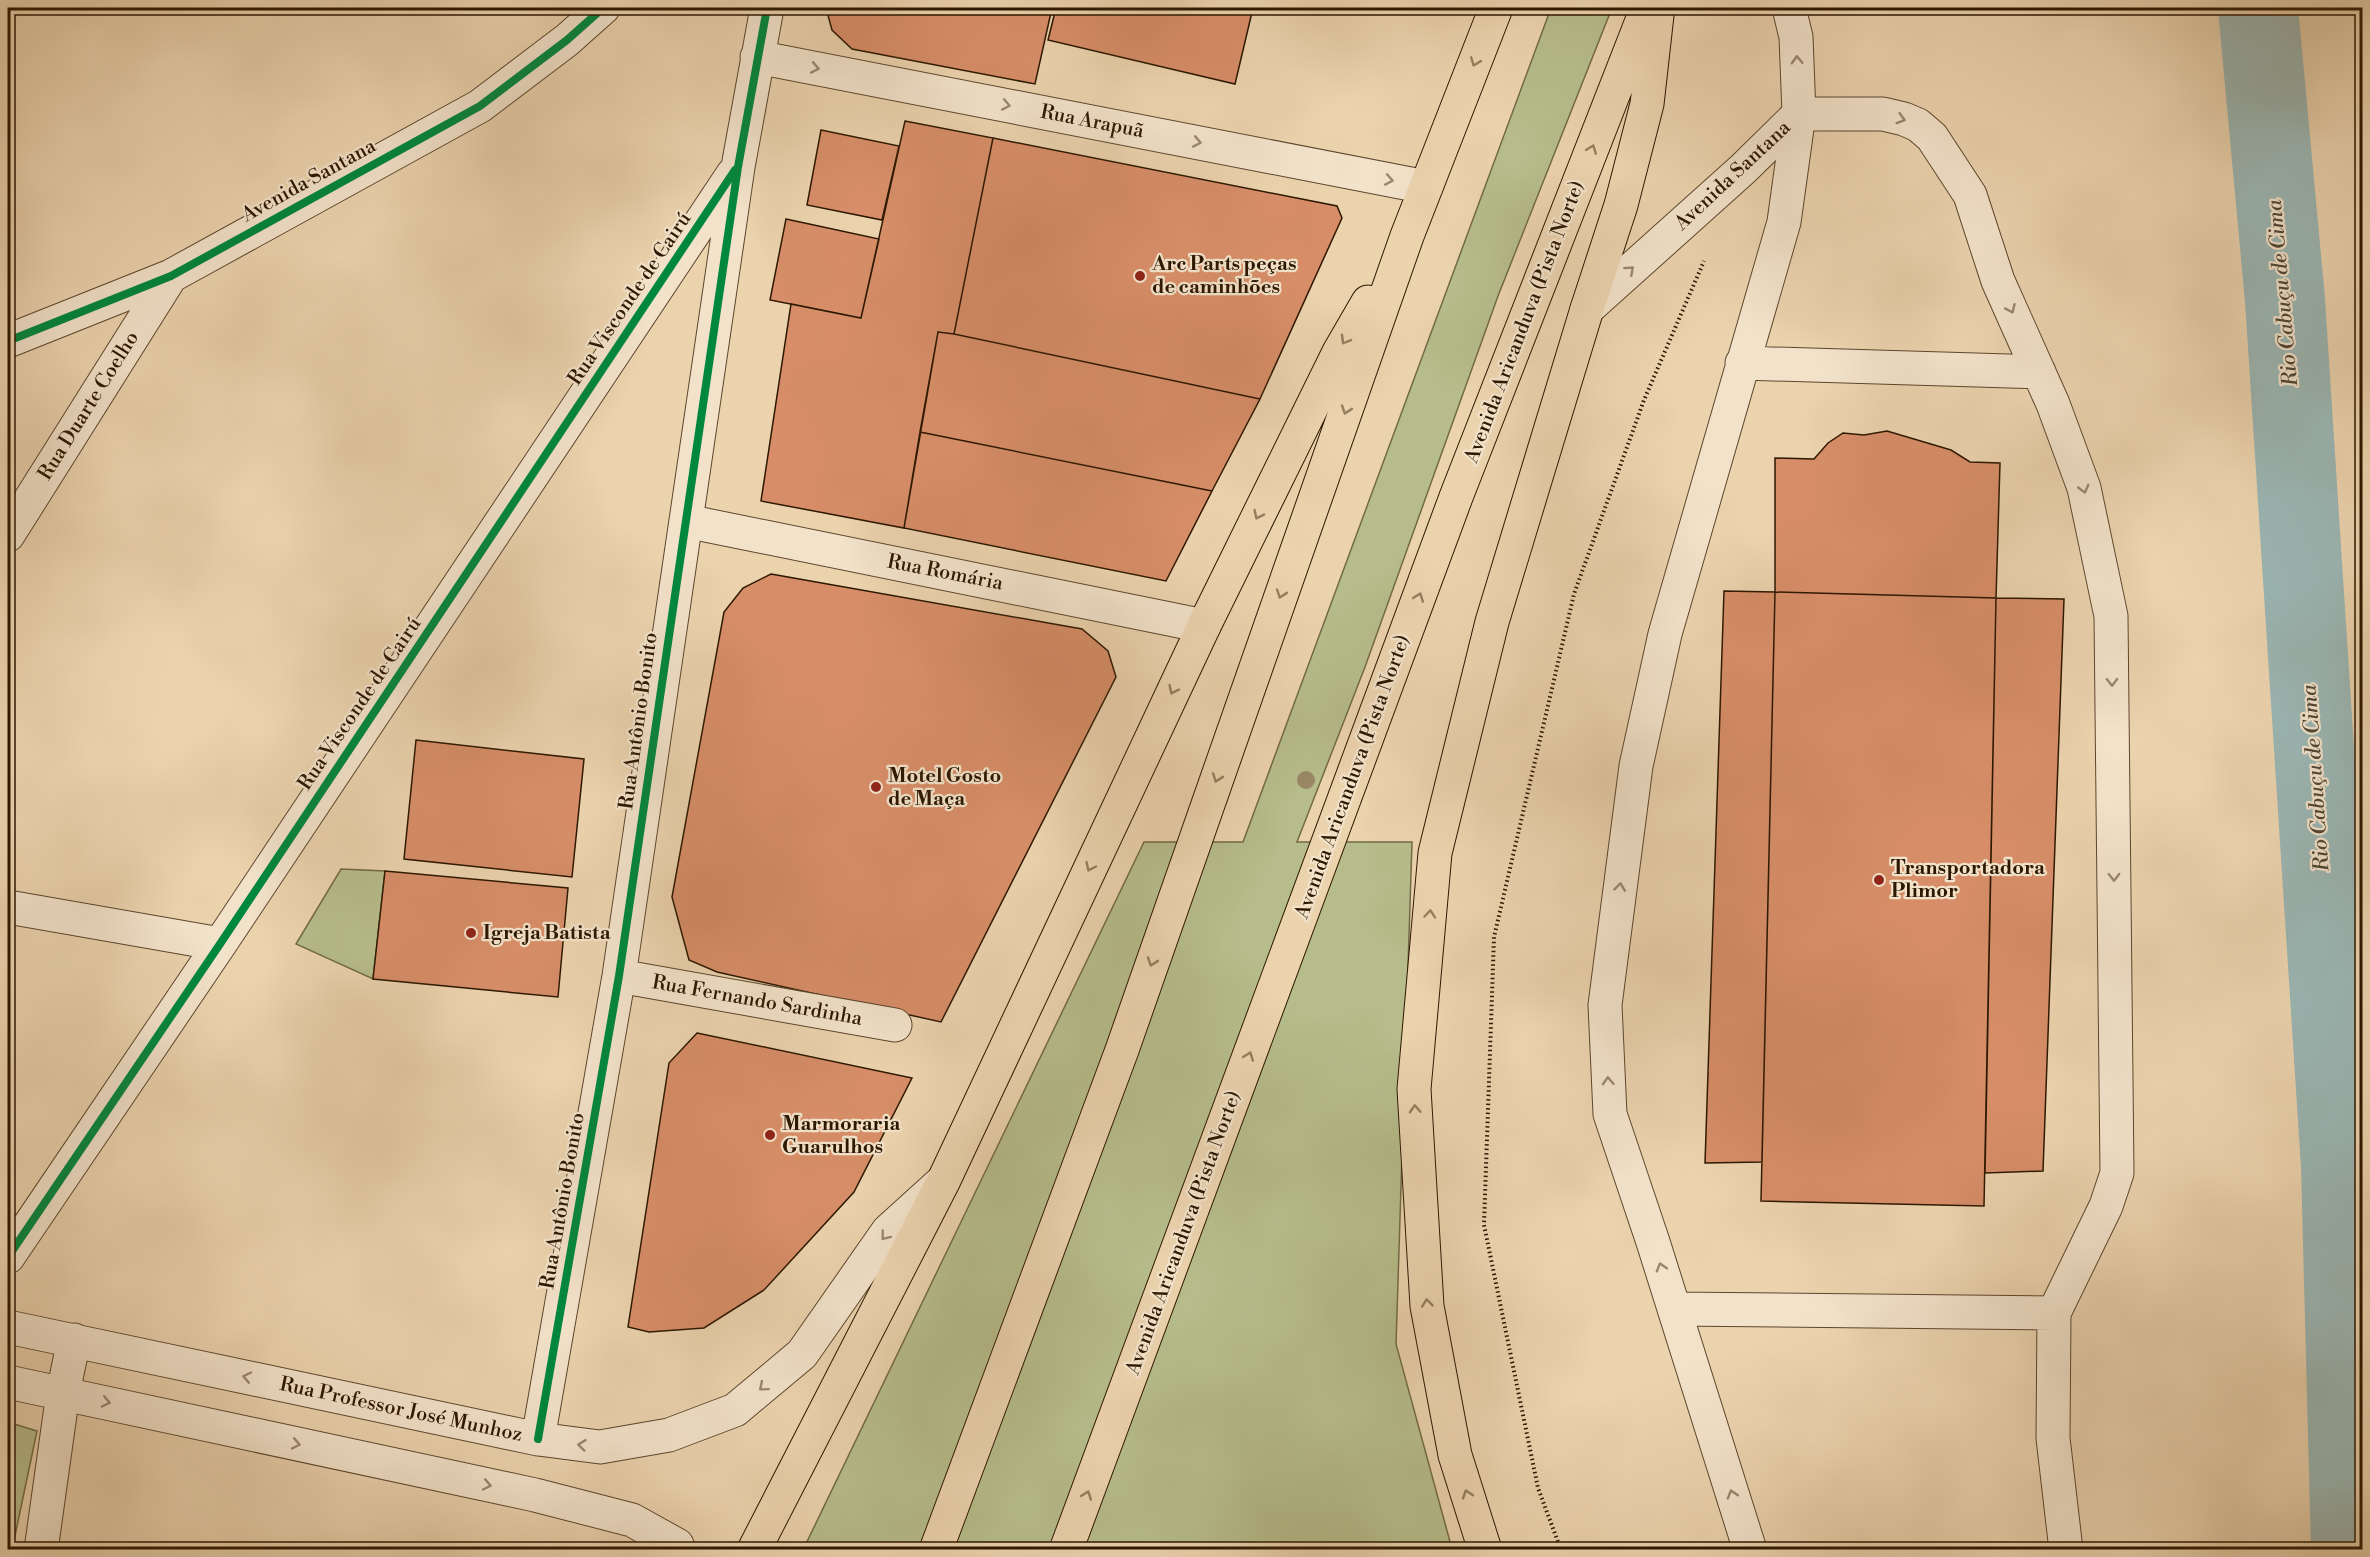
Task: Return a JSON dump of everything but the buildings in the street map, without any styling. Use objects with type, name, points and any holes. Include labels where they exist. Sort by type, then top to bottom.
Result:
[{"type":"highway","points":[[936,1550],[1122,1050],[1407,236],[1496,8]]},
{"type":"highway","name":"Avenida Aricanduva (Pista Norte)","points":[[1066,1550],[1452,508],[1647,8]]},
{"type":"highway","points":[[1485,1550],[1455,1455],[1427,1306],[1414,1089],[1435,854],[1492,622],[1621,205],[1647,104],[1658,8]]},
{"type":"highway","points":[[754,1550],[943,1182],[1204,626],[1339,352],[1407,236]]},
{"type":"street","name":"Avenida Santana","points":[[8,341],[171,276],[480,106],[567,40],[603,8]]},
{"type":"street","name":"Rua Antônio Bonito","points":[[538,1439],[619,976],[738,167],[767,8]]},
{"type":"street","name":"Avenida Santana","points":[[1587,309],[1743,169],[1799,114],[1796,37],[1789,8]]},
{"type":"street","name":"Rua Arapuã","points":[[757,57],[1426,187]]},
{"type":"street","points":[[1749,1550],[1610,1114],[1605,1005],[1641,744],[1665,634],[1784,222],[1799,114],[1883,114],[1918,125],[1932,137],[1970,195],[1998,281],[2053,404],[2084,488],[2111,616],[2117,1173],[2106,1206],[2054,1313],[2054,1438],[2066,1550]]},
{"type":"street","name":"Rua Visconde de Cairú","points":[[8,1257],[220,944],[738,167]]},
{"type":"street","name":"Rua Duarte Coelho","points":[[8,535],[171,276]]},
{"type":"street","points":[[1742,363],[2039,372]]},
{"type":"street","name":"Rua Romária","points":[[686,521],[1204,626]]},
{"type":"street","points":[[8,906],[220,944]]},
{"type":"street","name":"Rua Fernando Sardinha","points":[[619,976],[895,1025]]},
{"type":"street","name":"Rua Professor José Munhoz","points":[[8,1326],[538,1439],[600,1447],[669,1435],[735,1410],[802,1354],[888,1231],[943,1182]]},
{"type":"street","points":[[1674,1310],[2054,1313]]},
{"type":"street","points":[[41,1550],[63,1393],[74,1340]]},
{"type":"street","points":[[8,1382],[557,1501],[632,1520],[677,1545],[679,1550]]},
{"type":"path","points":[[1561,1550],[1539,1488],[1484,1225],[1494,937],[1574,594],[1644,400],[1706,257]]},
{"type":"green space","points":[[1551,8],[1612,8],[1498,296],[1365,667],[1297,842],[1412,842],[1396,1344],[1452,1549],[803,1550],[1144,842],[1243,842]]},
{"type":"green space","points":[[341,869],[385,871],[373,979],[296,944]]},
{"type":"green space","points":[[8,1422],[37,1431],[12,1550],[8,1549]]},
{"type":"waterway","name":"Rio Cabuçu de Cima","points":[[2258,8],[2285,300],[2341,1166],[2351,1550]]},
{"type":"cycle path","points":[[8,341],[171,276],[480,106],[567,40],[603,8]]},
{"type":"cycle path","points":[[538,1439],[619,976],[738,167],[767,8]]},
{"type":"cycle path","points":[[8,1257],[220,944],[735,170]]},
{"type":"place","name":"Arc Parts peças de caminhões","points":[[1140,276]]},
{"type":"place","name":"Motel Gosto de Maça","points":[[876,787]]},
{"type":"place","name":"Transportadora Plimor","points":[[1879,880]]},
{"type":"place","name":"Igreja Batista","points":[[471,933]]},
{"type":"place","name":"Marmoraria Guarulhos","points":[[770,1135]]}]
